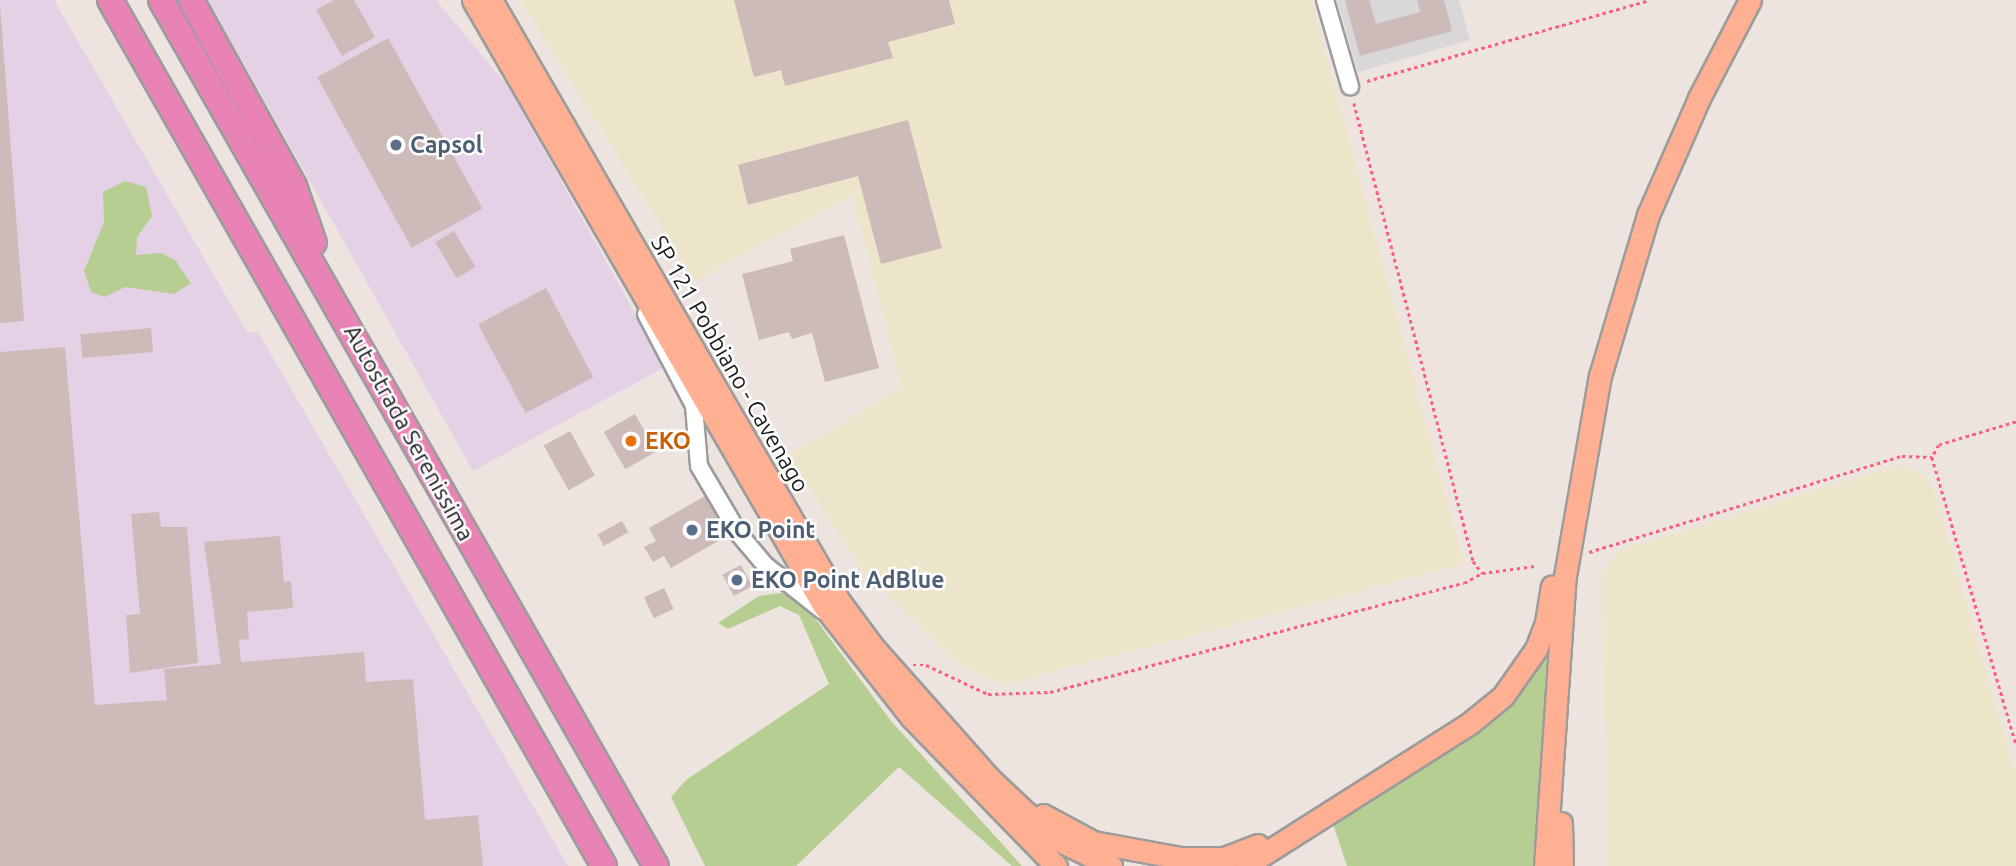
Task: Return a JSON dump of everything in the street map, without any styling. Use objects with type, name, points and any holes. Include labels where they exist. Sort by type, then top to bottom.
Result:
[{"type":"highway","points":[[96,0],[148,67]]},
{"type":"highway","name":"Autostrada Serenissima","points":[[110,0],[604,866]]},
{"type":"highway","name":"Autostrada Serenissima","points":[[161,0],[656,866]]},
{"type":"highway","points":[[191,0],[294,186],[335,303]]},
{"type":"main road","name":"SP 121 Pobbiano - Cavenago","points":[[473,0],[636,285],[832,618],[946,756],[1056,866]]},
{"type":"main road","name":"SP 121 Pobbiano - Cavenago","points":[[491,0],[803,543],[887,663],[947,733],[1052,837],[1111,866]]},
{"type":"main road","points":[[1545,866],[1565,576],[1589,426],[1603,360],[1648,215],[1699,98],[1750,0]]},
{"type":"main road","points":[[1245,866],[1470,723],[1523,673],[1546,623],[1565,481],[1589,426]]},
{"type":"main road","points":[[1562,638],[1566,699],[1562,866]]},
{"type":"main road","points":[[947,733],[1036,810],[1072,832],[1105,845],[1217,859],[1245,852],[1327,814]]},
{"type":"lane","points":[[1325,0],[1350,86]]},
{"type":"lane","points":[[636,285],[655,336],[694,406],[696,458],[715,493],[759,559],[832,618]]},
{"type":"path","points":[[1482,573],[1473,561],[1350,86],[1649,0]]},
{"type":"path","points":[[2016,422],[1939,444],[1932,457],[2016,744]]},
{"type":"path","points":[[1581,554],[1890,459],[1932,457]]},
{"type":"path","points":[[887,663],[926,665],[988,694],[1050,692],[1464,583],[1482,573],[1535,566]]},
{"type":"shaded area","points":[[0,0],[54,0],[247,332],[258,332],[568,866],[0,866]]},
{"type":"shaded area","points":[[208,0],[436,0],[509,88],[665,367],[473,471]]},
{"type":"shaded area","points":[[520,0],[1311,0],[1464,564],[1003,685],[955,661],[861,568],[788,455],[902,388],[852,195],[696,281]]},
{"type":"shaded area","points":[[1337,0],[1459,0],[1470,40],[1358,72]]},
{"type":"shaded area","points":[[1899,465],[1925,475],[1936,494],[2016,777],[2016,866],[1608,866],[1601,576],[1620,550]]},
{"type":"green space","points":[[125,181],[146,187],[152,216],[137,237],[136,255],[161,253],[175,260],[191,283],[174,294],[125,287],[105,297],[91,292],[84,271],[104,222],[103,192]]},
{"type":"green space","points":[[788,592],[814,617],[891,721],[1022,866],[1012,866],[899,767],[796,866],[705,866],[671,797],[686,780],[829,684],[799,615],[780,606],[728,629],[718,623],[759,596]]},
{"type":"green space","points":[[1546,647],[1550,648],[1558,866],[1347,866],[1332,821],[1492,716]]},
{"type":"building","points":[[334,0],[354,0],[375,37],[342,56],[316,10]]},
{"type":"building","points":[[734,0],[949,0],[955,24],[888,42],[893,58],[785,86],[781,70],[754,77]]},
{"type":"building","points":[[1345,0],[1369,0],[1376,24],[1420,12],[1417,0],[1444,0],[1452,31],[1360,56]]},
{"type":"building","points":[[0,4],[24,321],[0,323]]},
{"type":"building","points":[[388,38],[483,209],[412,248],[317,77]]},
{"type":"building","points":[[908,120],[942,248],[881,264],[858,176],[748,205],[738,165]]},
{"type":"building","points":[[454,231],[476,267],[457,278],[435,242]]},
{"type":"building","points":[[844,235],[879,368],[825,382],[812,333],[792,339],[789,332],[759,340],[742,274],[793,261],[790,249]]},
{"type":"building","points":[[546,288],[593,377],[525,413],[478,324]]},
{"type":"building","points":[[151,328],[153,352],[82,358],[80,334]]},
{"type":"building","points":[[65,347],[95,705],[167,700],[164,669],[221,664],[204,542],[280,536],[284,582],[291,581],[293,608],[247,612],[249,639],[239,640],[241,662],[364,652],[366,682],[413,679],[425,820],[478,815],[483,866],[0,866],[0,352]]},
{"type":"building","points":[[635,414],[656,451],[625,469],[604,432]]},
{"type":"building","points":[[570,431],[595,476],[568,490],[544,446]]},
{"type":"building","points":[[705,496],[727,536],[671,568],[664,556],[653,562],[644,547],[656,541],[649,528]]},
{"type":"building","points":[[159,512],[161,527],[187,527],[198,663],[130,673],[126,615],[140,614],[131,514]]},
{"type":"building","points":[[622,521],[628,532],[604,546],[598,535]]},
{"type":"building","points":[[741,565],[752,586],[734,596],[722,575]]},
{"type":"building","points":[[664,588],[674,609],[654,618],[644,597]]},
{"type":"place","name":"Capsol","points":[[396,145]]},
{"type":"place","name":"EKO","points":[[631,441]]},
{"type":"place","name":"EKO Point","points":[[692,530]]},
{"type":"place","name":"EKO Point AdBlue","points":[[737,580]]}]
